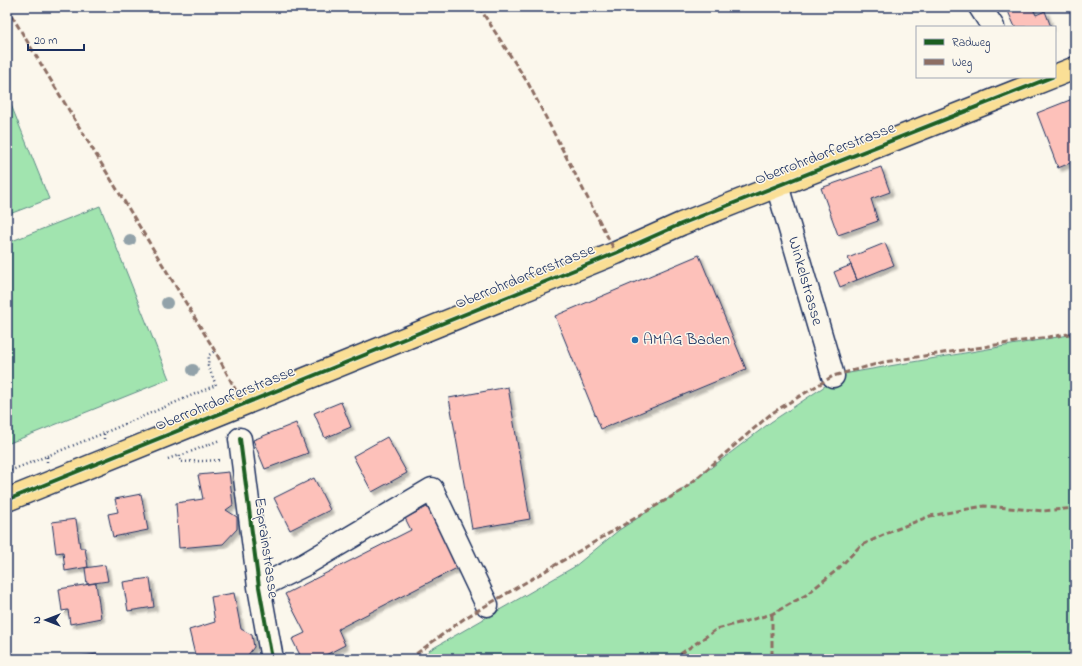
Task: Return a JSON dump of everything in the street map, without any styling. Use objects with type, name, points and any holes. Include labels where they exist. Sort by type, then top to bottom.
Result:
[{"type":"main road","points":[[1056,76],[1075,68]]},
{"type":"main road","name":"Oberrohrdorferstrasse","points":[[7,500],[616,253],[681,224],[1022,83],[1047,78]]},
{"type":"street","points":[[980,7],[991,26]]},
{"type":"street","name":"Winkelstrasse","points":[[777,185],[833,376]]},
{"type":"street","name":"Esprainstrasse","points":[[236,445],[272,659]]},
{"type":"street","points":[[259,587],[304,565],[432,489],[487,605]]},
{"type":"path","points":[[7,472],[104,434],[216,385],[208,366],[209,355],[215,351]]},
{"type":"path","points":[[104,434],[104,445]]},
{"type":"path","points":[[180,456],[181,462],[236,445]]},
{"type":"path","points":[[166,459],[179,455],[236,445]]},
{"type":"path","points":[[47,456],[48,468]]},
{"type":"green space","points":[[7,95],[49,199],[7,215]]},
{"type":"green space","points":[[100,206],[169,379],[7,444],[7,243]]},
{"type":"green space","points":[[1075,334],[1075,659],[420,659],[430,650],[574,567],[619,530],[683,489],[771,422],[843,374]]},
{"type":"building","points":[[1011,7],[1032,7],[1036,15],[1045,11],[1051,26],[1015,26],[1007,9]]},
{"type":"building","points":[[1075,98],[1075,161],[1058,168],[1037,113]]},
{"type":"building","points":[[881,167],[890,192],[871,199],[878,221],[838,235],[821,188]]},
{"type":"building","points":[[885,243],[894,265],[857,280],[848,258]]},
{"type":"building","points":[[699,255],[746,369],[601,429],[555,316]]},
{"type":"building","points":[[851,265],[857,280],[840,287],[834,272]]},
{"type":"building","points":[[508,387],[530,519],[472,529],[449,398]]},
{"type":"building","points":[[341,402],[351,427],[325,438],[314,413]]},
{"type":"building","points":[[296,423],[308,453],[265,469],[253,440]]},
{"type":"building","points":[[387,437],[407,473],[372,492],[353,456]]},
{"type":"building","points":[[229,472],[233,505],[226,510],[237,517],[237,529],[223,544],[179,548],[176,503],[203,499],[198,475]]},
{"type":"building","points":[[314,478],[330,510],[290,530],[274,498]]},
{"type":"building","points":[[141,494],[148,530],[113,537],[108,514],[118,512],[115,499]]},
{"type":"building","points":[[429,506],[459,567],[338,629],[345,645],[318,659],[302,659],[292,639],[305,633],[285,594],[411,530],[405,518]]},
{"type":"building","points":[[76,519],[80,548],[85,548],[88,567],[65,571],[63,552],[56,553],[52,522]]},
{"type":"building","points":[[105,565],[108,581],[87,584],[85,568]]},
{"type":"building","points":[[150,578],[154,607],[128,611],[123,582]]},
{"type":"building","points":[[96,583],[101,618],[70,624],[68,610],[62,611],[59,589]]},
{"type":"building","points":[[234,593],[241,629],[252,635],[254,647],[245,659],[196,659],[189,630],[215,622],[211,597]]},
{"type":"building","points":[[97,654],[98,659],[71,659],[71,658]]},
{"type":"marked path","points":[[479,7],[528,83],[616,253]]},
{"type":"marked path","points":[[7,8],[215,351],[243,404]]},
{"type":"marked path","points":[[409,659],[465,618],[683,490],[772,413],[833,376],[884,362],[1075,333]]},
{"type":"marked path","points":[[673,659],[717,629],[772,614],[806,595],[838,569],[860,546],[930,516],[984,506],[1043,511],[1075,508]]},
{"type":"marked path","points":[[772,614],[772,659]]},
{"type":"cycle path","points":[[7,500],[616,253],[681,224],[1049,78]]},
{"type":"cycle path","points":[[240,439],[259,587],[272,659]]},
{"type":"place","name":"AMAG Baden","points":[[635,340]]}]
